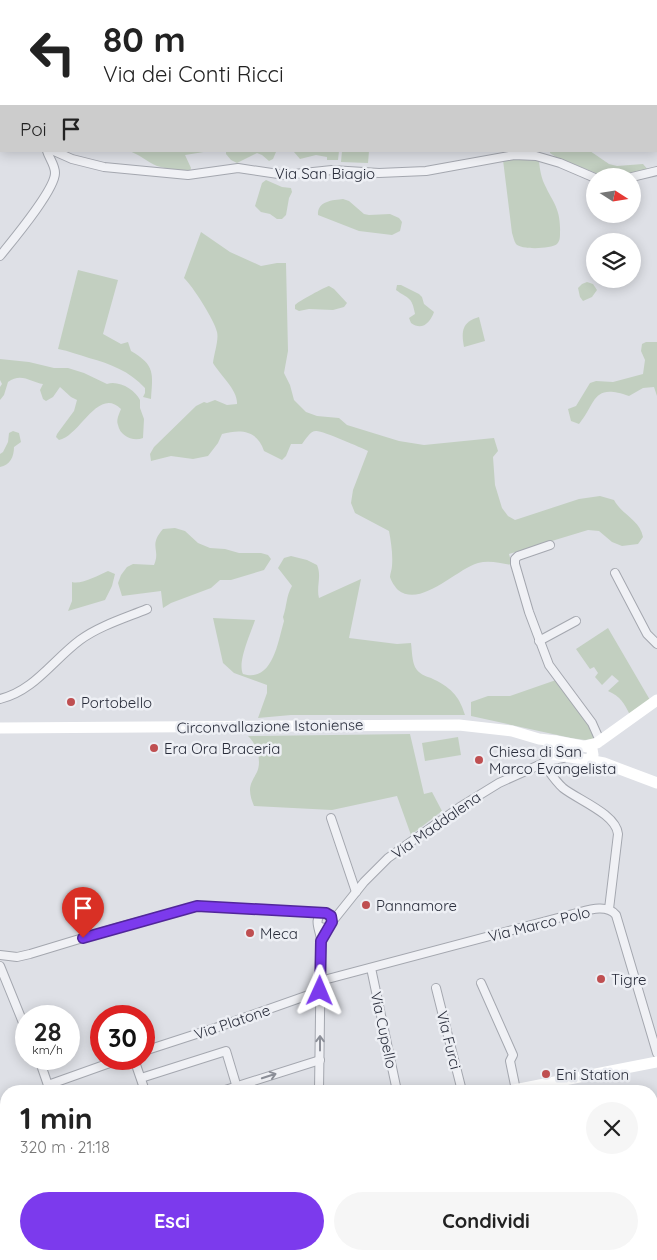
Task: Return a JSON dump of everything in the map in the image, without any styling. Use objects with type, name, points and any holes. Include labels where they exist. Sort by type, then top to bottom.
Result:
[{"type":"main road","points":[[549,753],[570,758],[593,749],[657,700]]},
{"type":"main road","name":"Circonvallazione Istoniense","points":[[0,728],[460,725],[512,731],[539,739],[549,753]]},
{"type":"main road","points":[[549,753],[593,749]]},
{"type":"main road","points":[[593,749],[604,763],[657,784]]},
{"type":"main road","points":[[542,1085],[657,1062]]},
{"type":"street","points":[[0,256],[38,206],[54,180],[55,168],[47,152]]},
{"type":"street","name":"Via San Biagio","points":[[56,152],[72,159],[104,167],[188,175],[238,168],[284,175],[332,170],[379,173],[426,170],[514,155],[536,156],[586,174]]},
{"type":"street","points":[[641,175],[657,171]]},
{"type":"street","points":[[550,545],[518,556],[515,559],[515,564],[528,612],[549,666],[592,723],[593,749]]},
{"type":"street","points":[[615,573],[648,634],[657,644]]},
{"type":"street","points":[[0,699],[11,696],[29,686],[79,641],[102,628],[146,609]]},
{"type":"street","points":[[539,641],[576,621]]},
{"type":"street","points":[[549,753],[561,786],[608,818],[616,827],[618,834],[609,909]]},
{"type":"street","name":"Via Maddalena","points":[[321,941],[330,925],[356,892],[388,858],[460,807],[549,753]]},
{"type":"street","points":[[331,818],[356,892]]},
{"type":"street","points":[[0,955],[17,957],[30,954],[115,928],[197,906],[308,913],[342,911]]},
{"type":"street","name":"Via Marco Polo","points":[[320,981],[573,914],[598,909],[609,909],[616,915],[657,1053]]},
{"type":"street","points":[[308,913],[323,928],[330,925],[331,916],[326,913]]},
{"type":"street","points":[[319,1085],[321,941],[318,918],[326,913]]},
{"type":"street","points":[[0,966],[16,1005]]},
{"type":"street","name":"Via Cupello","points":[[371,968],[396,1085]]},
{"type":"street","points":[[481,983],[513,1055],[510,1061],[512,1085]]},
{"type":"street","name":"Via Furci","points":[[436,988],[460,1085]]},
{"type":"street","name":"Via Platone","points":[[155,1048],[218,1028],[320,991]]},
{"type":"street","points":[[141,1078],[226,1051],[236,1085]]},
{"type":"street","points":[[248,1085],[320,1060]]},
{"type":"street","points":[[43,1070],[48,1085]]},
{"type":"street","points":[[57,1085],[94,1070]]},
{"type":"street","points":[[138,1070],[143,1085]]},
{"type":"green space","points":[[130,152],[204,152],[185,155],[191,168],[190,171],[173,170],[157,166]]},
{"type":"green space","points":[[226,152],[276,152],[273,159],[269,161],[257,153],[237,163]]},
{"type":"green space","points":[[294,152],[339,152],[338,160],[327,160],[327,157],[316,155],[300,159]]},
{"type":"green space","points":[[342,152],[369,152],[368,163],[341,162]]},
{"type":"green space","points":[[550,152],[591,152],[609,164],[617,166],[643,164],[649,171],[641,173],[641,168],[586,169],[556,157]]},
{"type":"green space","points":[[539,158],[543,181],[559,217],[560,237],[558,243],[554,246],[536,248],[519,246],[516,244],[512,233],[503,160]]},
{"type":"green space","points":[[266,180],[282,187],[291,188],[292,192],[286,215],[282,219],[277,219],[270,214],[261,212],[255,206],[262,183]]},
{"type":"green space","points":[[343,199],[349,201],[364,214],[390,214],[399,218],[402,222],[400,231],[392,235],[359,231],[318,215],[318,210],[326,202]]},
{"type":"green space","points":[[201,232],[230,252],[261,266],[286,263],[288,351],[284,373],[294,400],[306,412],[317,416],[339,418],[347,425],[399,441],[424,445],[494,438],[498,451],[493,457],[495,485],[502,508],[508,516],[515,520],[579,499],[600,496],[614,500],[621,510],[635,522],[643,537],[638,544],[622,546],[612,542],[599,531],[588,530],[509,554],[512,565],[490,562],[478,563],[427,591],[407,594],[398,590],[390,577],[392,557],[389,531],[355,513],[351,503],[353,490],[368,451],[333,436],[314,431],[302,444],[291,444],[286,456],[282,460],[264,451],[253,435],[236,432],[222,434],[208,456],[193,459],[171,456],[151,461],[150,454],[154,447],[196,406],[215,400],[227,405],[237,404],[235,393],[213,363],[217,339],[215,327],[203,304],[184,278]]},
{"type":"green space","points":[[78,270],[118,280],[103,334],[121,344],[128,342],[131,351],[148,365],[152,376],[151,399],[143,397],[145,388],[139,382],[119,369],[97,360],[58,349]]},
{"type":"green space","points":[[586,282],[586,288],[596,288],[597,290],[592,297],[583,301],[578,288]]},
{"type":"green space","points":[[397,285],[401,285],[419,294],[424,304],[434,312],[425,325],[419,326],[411,323],[409,318],[415,314],[412,304],[409,299],[396,290]]},
{"type":"green space","points":[[329,286],[347,303],[344,307],[333,310],[309,309],[299,311],[295,309],[297,303]]},
{"type":"green space","points":[[479,317],[485,341],[464,347],[463,332],[466,324]]},
{"type":"green space","points":[[657,342],[657,396],[654,387],[643,388],[629,396],[608,392],[602,393],[593,402],[579,424],[571,421],[568,409],[576,406],[590,383],[596,381],[613,382],[643,374],[645,360],[641,351],[642,344]]},
{"type":"green space","points":[[0,359],[29,362],[54,368],[68,368],[107,384],[117,383],[126,387],[138,396],[140,400],[140,408],[144,419],[143,438],[131,439],[124,435],[117,423],[121,409],[113,404],[105,404],[89,414],[67,437],[59,440],[56,437],[57,434],[74,411],[77,400],[60,387],[53,397],[46,401],[43,399],[40,390],[43,384],[26,378],[17,378],[8,382],[4,395],[0,400],[0,387],[2,384],[0,380]]},
{"type":"green space","points":[[13,431],[19,433],[21,442],[14,447],[9,462],[0,467],[0,454],[8,442],[9,433]]},
{"type":"green space","points":[[175,528],[185,531],[198,543],[210,548],[225,549],[239,553],[261,553],[268,555],[271,559],[264,570],[231,580],[220,580],[211,588],[171,603],[163,608],[161,591],[122,596],[118,583],[127,567],[133,564],[154,565],[156,560],[156,540],[163,529]]},
{"type":"green space","points":[[291,556],[317,565],[319,573],[319,598],[361,579],[349,638],[397,644],[411,643],[415,667],[422,674],[453,692],[460,702],[465,715],[291,715],[258,718],[267,693],[267,685],[234,673],[223,663],[213,618],[255,620],[243,655],[242,669],[243,674],[253,675],[261,672],[273,658],[292,586],[278,568],[284,558]]},
{"type":"green space","points":[[108,571],[115,574],[112,586],[105,600],[68,611],[72,601],[72,582],[85,581]]},
{"type":"green space","points":[[608,628],[650,700],[630,715],[622,701],[608,691],[619,681],[612,675],[602,685],[595,677],[598,673],[594,667],[590,669],[576,649]]},
{"type":"green space","points":[[556,680],[594,733],[593,739],[571,738],[471,716],[471,702],[488,696],[510,696]]},
{"type":"green space","points":[[410,734],[424,794],[432,792],[442,811],[411,835],[397,796],[332,810],[254,806],[250,787],[257,772],[259,758],[254,743],[248,736]]},
{"type":"green space","points":[[458,737],[461,755],[425,761],[422,743]]},
{"type":"place","name":"Portobello","points":[[71,702]]},
{"type":"place","name":"Era Ora Braceria","points":[[154,748]]},
{"type":"place","name":"Chiesa di San Marco Evangelista","points":[[479,760]]},
{"type":"place","name":"Pannamore","points":[[366,905]]},
{"type":"place","name":"Meca","points":[[250,933]]},
{"type":"place","name":"Tigre","points":[[601,979]]},
{"type":"place","name":"Eni Station","points":[[546,1074]]},
{"type":"route","points":[[83,938],[197,906],[326,913],[331,916],[332,922],[321,941],[320,991]]}]
